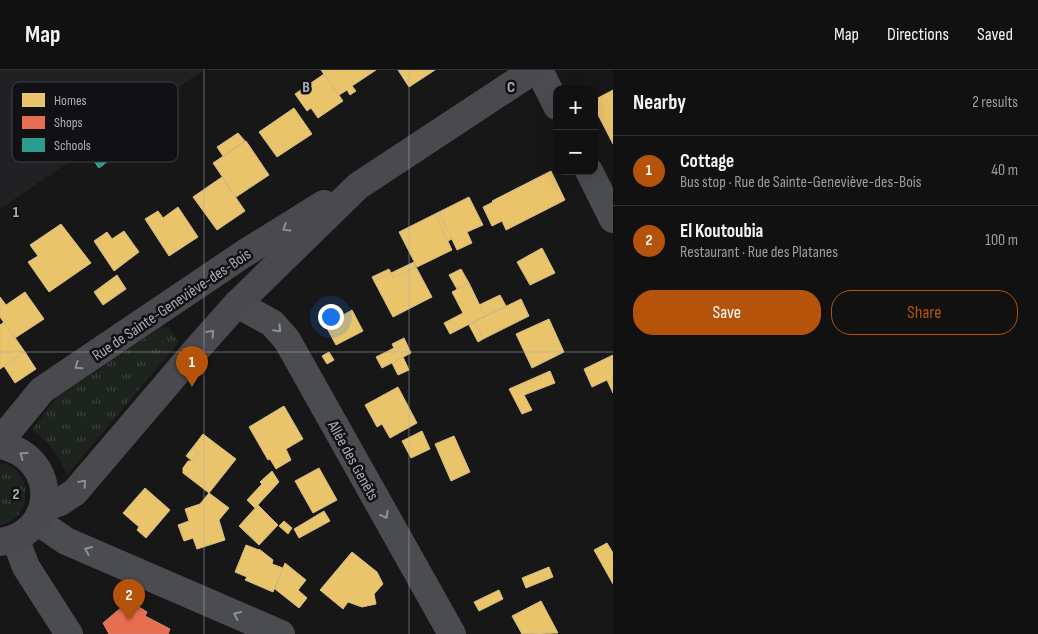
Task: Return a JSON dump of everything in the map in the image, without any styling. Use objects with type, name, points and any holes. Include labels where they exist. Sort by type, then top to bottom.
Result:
[{"type":"main road","points":[[8,540],[27,531],[40,514],[75,492],[237,304],[358,186],[534,70]]},
{"type":"main road","name":"Rue de Sainte-Geneviève-des-Bois","points":[[0,441],[42,390],[246,253],[325,203],[358,186]]},
{"type":"main road","points":[[0,445],[25,454],[35,465],[42,479],[45,493],[40,514]]},
{"type":"street","points":[[539,70],[553,98]]},
{"type":"street","points":[[591,175],[613,219]]},
{"type":"street","name":"Allée des Genêts","points":[[237,304],[272,323],[287,340],[452,634]]},
{"type":"street","points":[[40,514],[66,541],[282,634]]},
{"type":"street","points":[[8,540],[69,634]]},
{"type":"shaded area","points":[[0,70],[204,70],[178,88],[178,82],[12,82],[12,162],[69,162],[0,209]]},
{"type":"green space","points":[[168,327],[179,342],[67,475],[53,450],[44,439],[32,430],[56,398],[160,328]]},
{"type":"green space","points":[[0,463],[11,467],[19,474],[24,483],[26,494],[24,504],[19,513],[11,521],[0,525]]},
{"type":"building: Homes","points":[[321,70],[376,70],[352,86],[356,91],[350,95],[347,90],[339,95]]},
{"type":"building: Homes","points":[[398,70],[435,70],[409,87]]},
{"type":"building: Homes","points":[[324,74],[343,101],[318,118],[311,108],[307,111],[295,94]]},
{"type":"building: Homes","points":[[613,90],[613,144],[598,115],[598,98]]},
{"type":"building: Homes","points":[[294,108],[312,134],[277,157],[259,132]]},
{"type":"building: Homes","points":[[238,133],[245,141],[223,156],[217,147]]},
{"type":"building: Homes","points":[[246,141],[269,175],[236,197],[213,163]]},
{"type":"building: Homes","points":[[551,171],[565,200],[506,230],[502,221],[492,226],[483,207]]},
{"type":"building: Homes","points":[[222,177],[245,211],[217,230],[193,197]]},
{"type":"building: Homes","points":[[469,197],[483,225],[467,232],[472,243],[457,250],[439,212]]},
{"type":"building: Homes","points":[[178,207],[198,237],[169,256],[145,219],[158,211],[163,218]]},
{"type":"building: Homes","points":[[439,212],[452,239],[448,241],[435,214]]},
{"type":"building: Homes","points":[[435,214],[452,250],[417,267],[399,232]]},
{"type":"building: Homes","points":[[61,224],[91,263],[49,292],[28,262],[38,256],[30,245]]},
{"type":"building: Homes","points":[[124,231],[139,252],[114,271],[94,241],[107,232],[112,239]]},
{"type":"building: Homes","points":[[542,248],[555,273],[530,285],[517,262]]},
{"type":"building: Homes","points":[[414,262],[416,267],[393,278],[391,273]]},
{"type":"building: Homes","points":[[416,267],[432,297],[393,317],[374,281],[391,273],[393,278]]},
{"type":"building: Homes","points":[[389,269],[391,273],[374,281],[372,277]]},
{"type":"building: Homes","points":[[461,269],[469,283],[457,289],[449,275]]},
{"type":"building: Homes","points":[[117,275],[126,289],[103,305],[94,292]]},
{"type":"building: Homes","points":[[469,283],[485,316],[450,334],[444,323],[463,313],[452,292]]},
{"type":"building: Homes","points":[[25,292],[44,319],[15,338],[0,317],[0,297],[6,305]]},
{"type":"building: Homes","points":[[500,295],[506,306],[485,316],[479,305]]},
{"type":"building: Homes","points":[[521,299],[529,316],[483,339],[474,322]]},
{"type":"building: Homes","points":[[352,310],[363,331],[336,345],[323,321],[336,314],[338,318]]},
{"type":"building: Homes","points":[[549,319],[564,352],[532,368],[516,334]]},
{"type":"building: Homes","points":[[4,322],[25,352],[0,369],[0,325]]},
{"type":"building: Homes","points":[[474,322],[483,339],[478,342],[469,325]]},
{"type":"building: Homes","points":[[404,338],[411,353],[382,368],[376,357],[394,348],[392,344]]},
{"type":"building: Homes","points":[[25,352],[36,369],[15,383],[4,366]]},
{"type":"building: Homes","points":[[329,352],[334,360],[327,364],[322,356]]},
{"type":"building: Homes","points":[[613,355],[613,393],[607,380],[592,387],[584,369]]},
{"type":"building: Homes","points":[[403,357],[409,370],[398,375],[392,363]]},
{"type":"building: Homes","points":[[550,371],[555,383],[524,395],[532,410],[522,414],[509,389]]},
{"type":"building: Homes","points":[[398,387],[417,423],[390,438],[382,424],[377,427],[365,405]]},
{"type":"building: Homes","points":[[284,406],[303,439],[286,449],[291,460],[276,469],[270,459],[268,460],[249,427]]},
{"type":"building: Homes","points":[[422,431],[430,449],[411,458],[402,441]]},
{"type":"building: Homes","points":[[203,434],[236,459],[209,493],[183,473],[183,468],[188,461],[192,461],[199,452],[193,447]]},
{"type":"building: Homes","points":[[454,436],[470,472],[451,481],[435,444]]},
{"type":"building: Homes","points":[[193,447],[199,452],[192,461],[186,456]]},
{"type":"building: Homes","points":[[319,468],[337,500],[313,513],[295,481]]},
{"type":"building: Homes","points":[[272,471],[279,482],[255,508],[247,500],[262,484],[260,482]]},
{"type":"building: Homes","points":[[145,488],[170,510],[146,538],[137,530],[139,527],[123,513]]},
{"type":"building: Homes","points":[[209,493],[229,508],[219,520],[225,540],[197,549],[193,538],[184,541],[178,525],[189,521],[185,509],[200,504]]},
{"type":"building: Homes","points":[[258,505],[278,525],[259,545],[239,526]]},
{"type":"building: Homes","points":[[324,511],[330,521],[299,538],[294,529]]},
{"type":"building: Homes","points":[[284,521],[292,528],[288,534],[279,526]]},
{"type":"building: Homes","points":[[607,543],[613,553],[613,584],[594,550]]},
{"type":"building: Homes","points":[[246,545],[259,549],[273,560],[272,564],[283,568],[273,592],[245,580],[247,577],[235,572]]},
{"type":"building: Homes","points":[[352,552],[377,572],[383,584],[374,594],[376,604],[362,607],[348,602],[343,609],[320,590]]},
{"type":"building: Homes","points":[[285,563],[306,580],[298,590],[307,598],[299,608],[275,589]]},
{"type":"building: Homes","points":[[549,567],[553,577],[526,588],[522,578]]},
{"type":"building: Homes","points":[[499,590],[503,599],[479,611],[474,602]]},
{"type":"building: Homes","points":[[541,601],[558,633],[522,634],[512,616]]},
{"type":"building: Shops","points":[[136,605],[147,612],[145,616],[170,629],[168,634],[109,634],[103,623],[123,606],[130,615]]},
{"type":"building: Schools","points":[[95,162],[107,162],[99,168]]},
{"type":"place","name":"Cottage","points":[[192,387]]},
{"type":"place","name":"El Koutoubia","points":[[129,620]]}]
